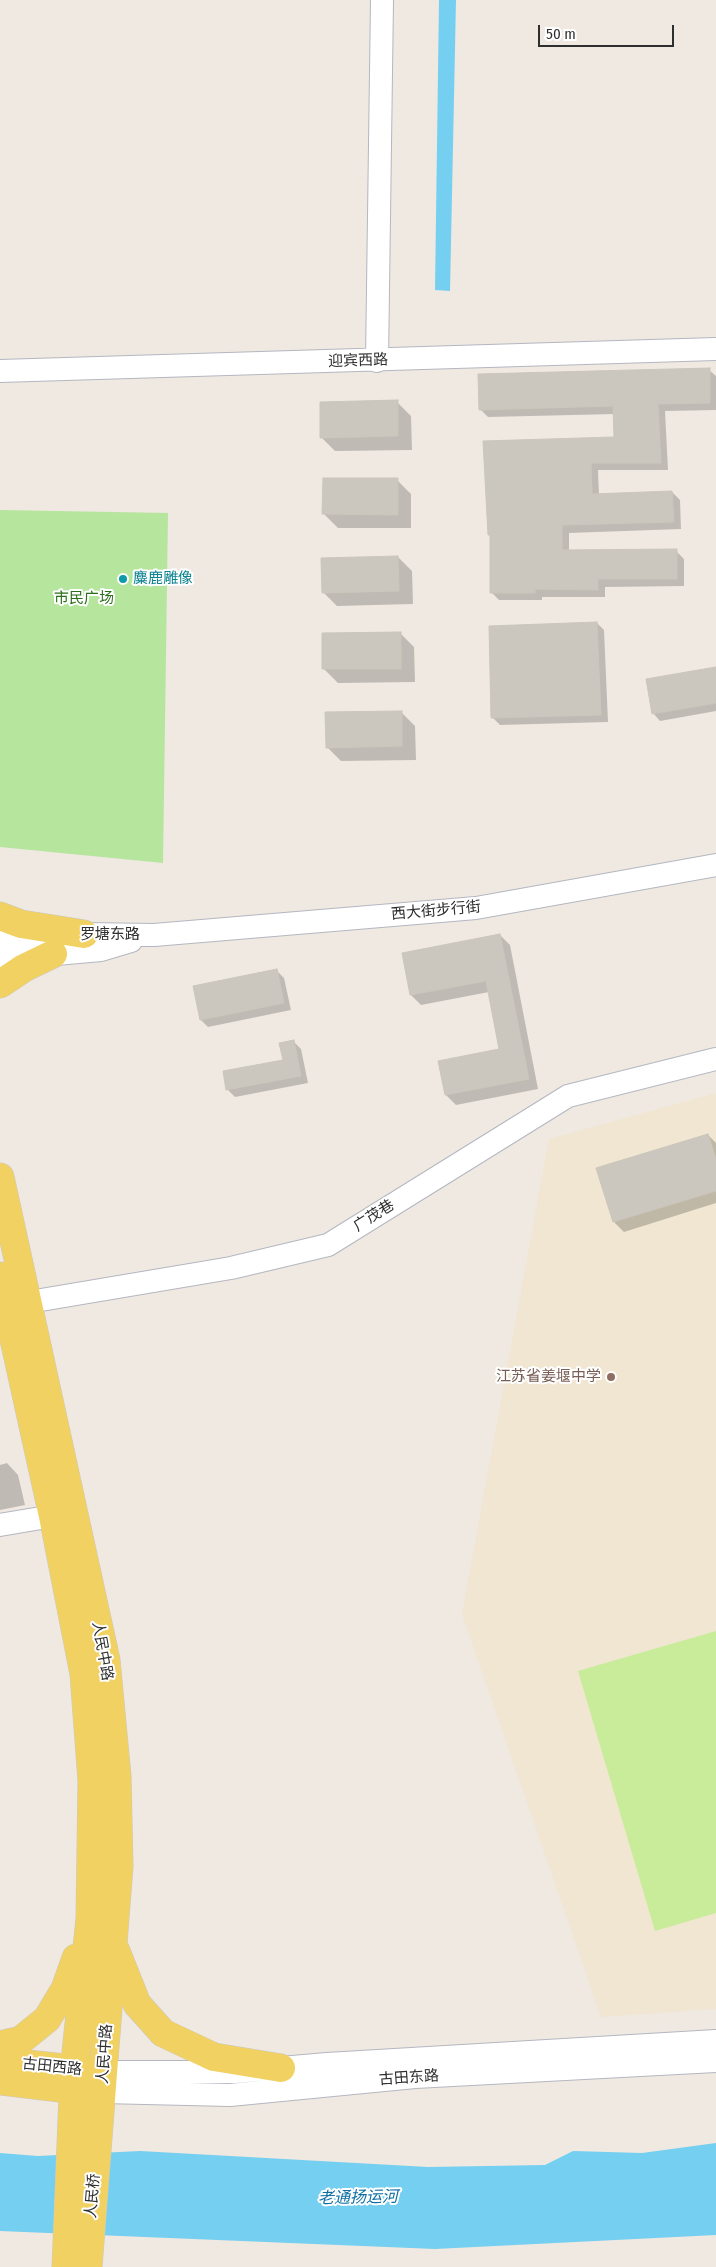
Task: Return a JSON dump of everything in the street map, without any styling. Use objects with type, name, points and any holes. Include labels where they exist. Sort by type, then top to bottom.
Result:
[{"type":"main road","points":[[0,916],[21,924],[84,934]]},
{"type":"main road","points":[[0,984],[24,968],[52,954]]},
{"type":"main road","name":"人民中路","points":[[0,1177],[19,1305],[63,1512],[106,1660],[117,1776],[119,1866],[103,2082],[86,2132]]},
{"type":"main road","name":"人民中路","points":[[0,1276],[19,1305]]},
{"type":"main road","name":"人民中路","points":[[63,1512],[84,1674],[92,1780],[90,1919],[75,2081],[86,2132]]},
{"type":"main road","points":[[0,2045],[21,2040],[47,2019],[65,1989],[90,1919]]},
{"type":"main road","points":[[113,1943],[137,2004],[163,2033],[214,2057],[281,2068]]},
{"type":"main road","name":"古田西路","points":[[0,2061],[75,2081]]},
{"type":"main road","name":"古田西路","points":[[0,2081],[103,2082]]},
{"type":"main road","name":"人民桥","points":[[77,2262],[86,2132]]},
{"type":"street","points":[[377,361],[382,0]]},
{"type":"street","name":"迎宾西路","points":[[0,371],[377,361],[716,349]]},
{"type":"street","name":"西大街步行街","points":[[154,935],[476,908],[716,865]]},
{"type":"street","name":"罗塘东路","points":[[0,942],[84,934],[154,935]]},
{"type":"street","name":"罗塘东路","points":[[0,959],[101,950],[154,935]]},
{"type":"street","name":"广茂巷","points":[[19,1305],[231,1268],[328,1244],[568,1096],[716,1059]]},
{"type":"street","points":[[0,1525],[63,1512]]},
{"type":"street","name":"古田东路","points":[[103,2082],[281,2068],[716,2041]]},
{"type":"street","name":"古田东路","points":[[103,2082],[230,2095],[415,2077],[716,2060]]},
{"type":"shaded area","name":"江苏省姜堰中学","points":[[716,1093],[716,2009],[601,2017],[462,1614],[549,1139]]},
{"type":"green space","name":"市民广场","points":[[0,510],[168,513],[163,863],[0,847]]},
{"type":"green space","points":[[716,1631],[716,1913],[655,1931],[578,1671]]},
{"type":"water","points":[[439,0],[456,0],[450,291],[435,290]]},
{"type":"water","name":"老通扬运河","points":[[716,2143],[716,2235],[435,2249],[0,2231],[0,2153],[38,2156],[140,2151],[428,2167],[545,2165],[573,2151],[642,2153]]},
{"type":"building","points":[[710,368],[710,403],[658,404],[661,463],[591,463],[592,494],[672,491],[674,522],[562,525],[562,550],[677,549],[677,579],[598,579],[598,590],[535,589],[535,593],[490,593],[490,535],[488,535],[483,441],[614,437],[613,406],[479,410],[478,374]]},
{"type":"building","points":[[398,400],[398,436],[320,438],[320,402]]},
{"type":"building","points":[[323,478],[398,478],[398,515],[322,514]]},
{"type":"building","points":[[398,556],[399,591],[322,593],[321,558]]},
{"type":"building","points":[[597,622],[601,715],[491,718],[489,626]]},
{"type":"building","points":[[401,632],[401,669],[322,669],[322,633]]},
{"type":"building","points":[[716,667],[716,703],[652,714],[646,679]]},
{"type":"building","points":[[402,711],[402,746],[326,748],[325,712]]},
{"type":"building","points":[[500,934],[529,1079],[445,1095],[438,1061],[499,1049],[486,981],[410,995],[402,953]]},
{"type":"building","points":[[277,969],[284,1003],[200,1020],[193,986]]},
{"type":"building","points":[[294,1040],[301,1076],[226,1090],[223,1071],[283,1060],[279,1043]]},
{"type":"building","points":[[708,1134],[716,1159],[716,1191],[613,1222],[596,1168]]},
{"type":"place","name":"麋鹿雕像","points":[[123,579]]},
{"type":"place","name":"江苏省姜堰中学","points":[[611,1377]]}]
